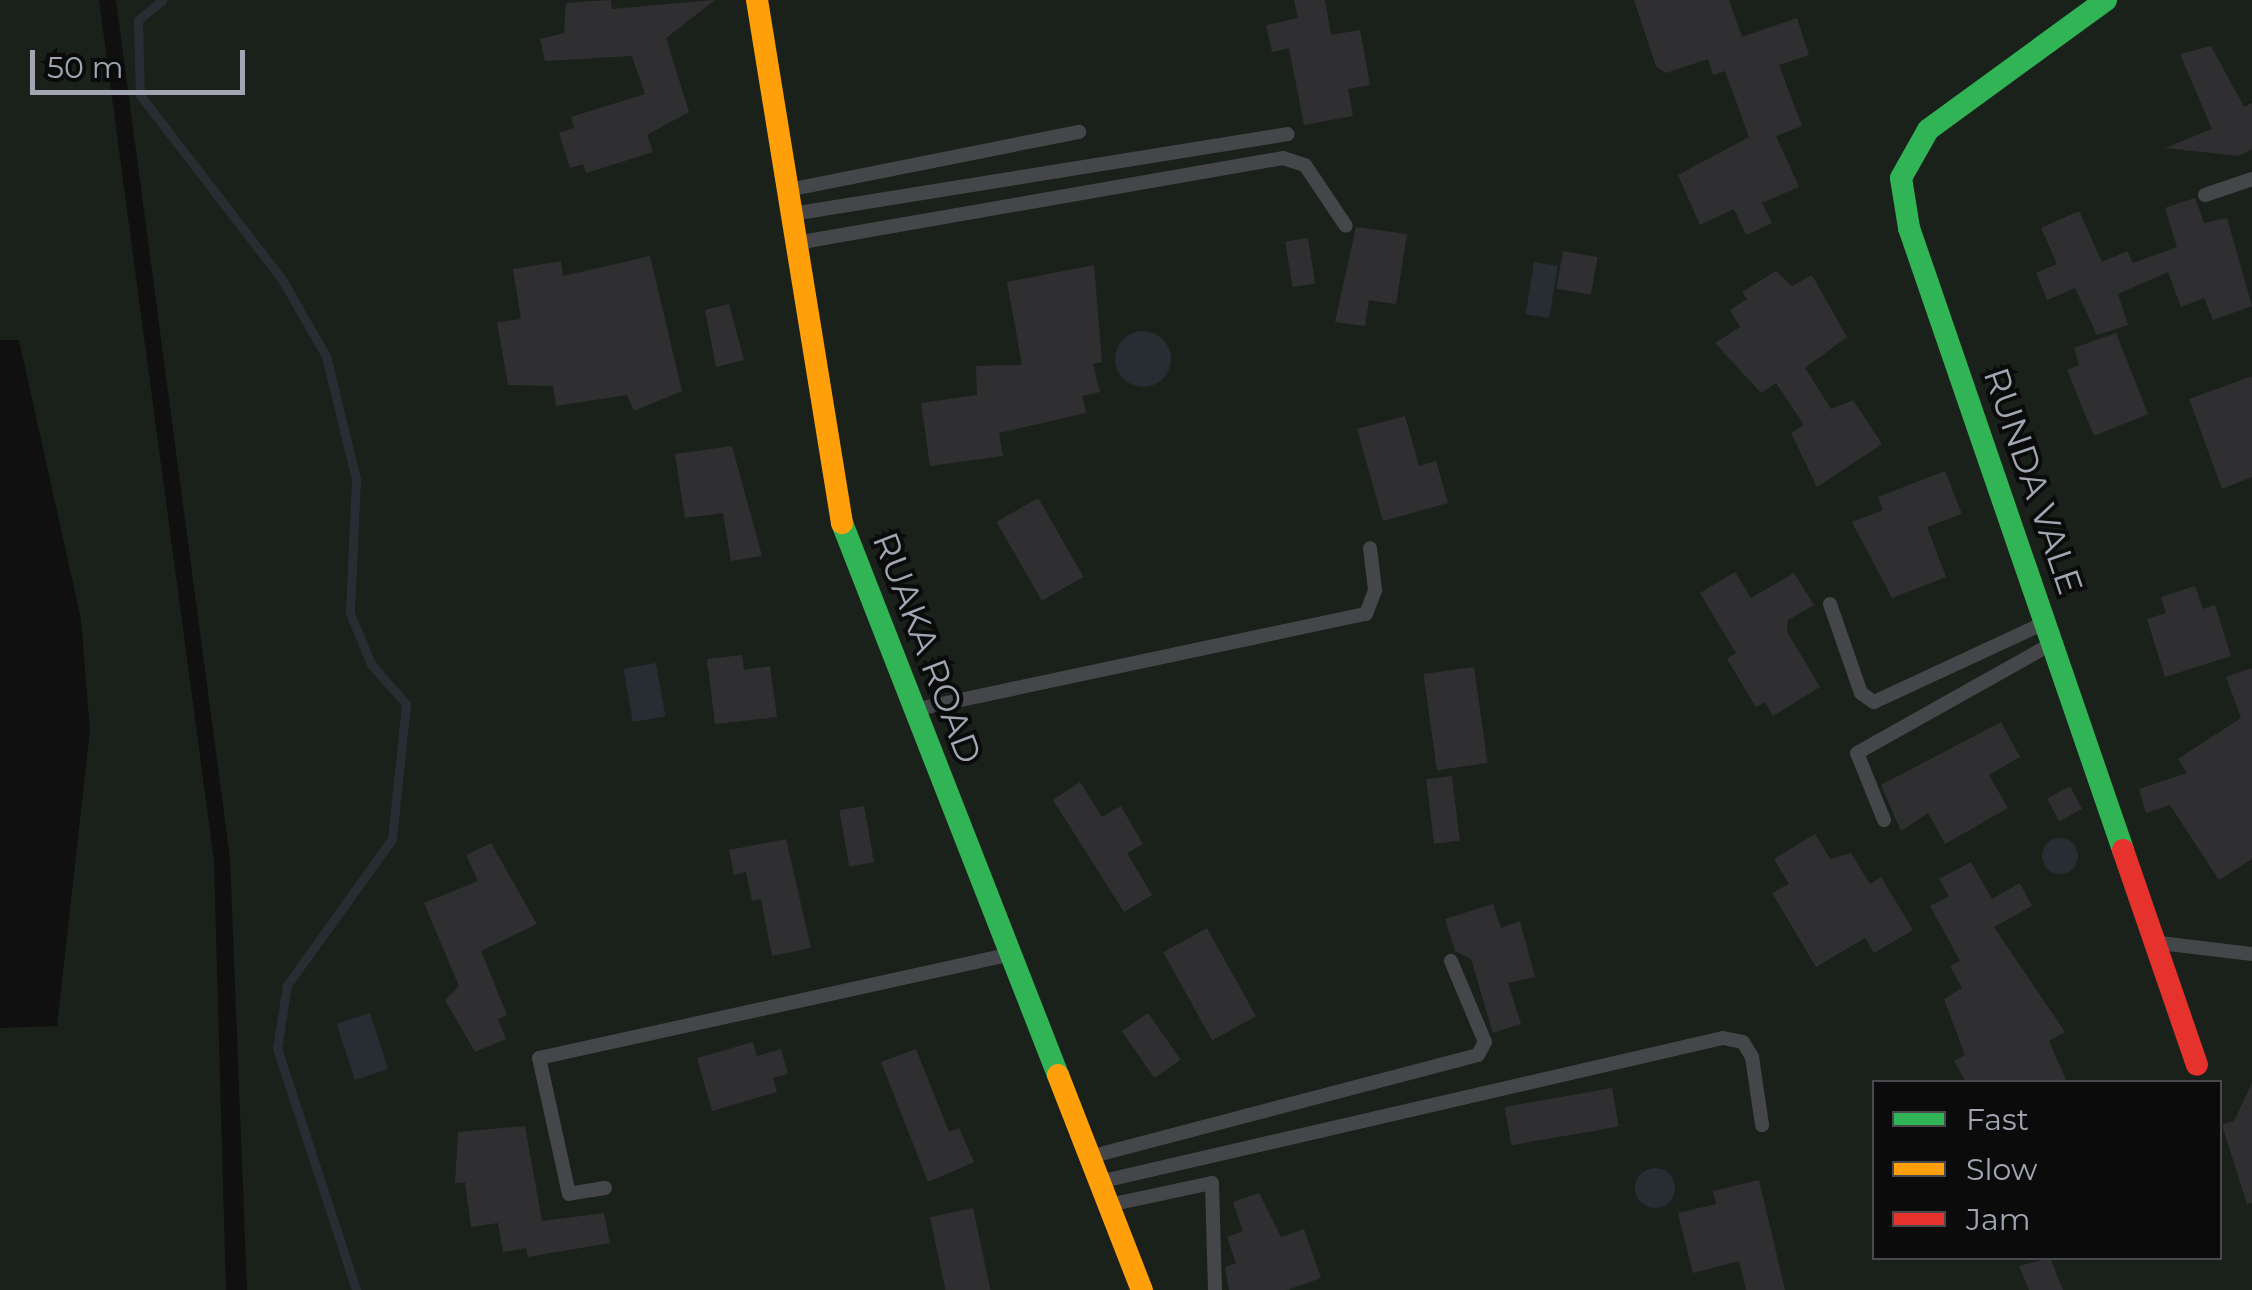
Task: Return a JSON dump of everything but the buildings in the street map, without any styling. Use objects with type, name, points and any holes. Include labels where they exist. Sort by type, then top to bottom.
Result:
[{"type":"street","name":"RUAKA ROAD","points":[[757,0],[842,522],[912,710],[1142,1290]]},
{"type":"street","name":"RUNDA VALE","points":[[2099,1],[1928,130],[1901,178],[1909,228],[2197,1066]]},
{"type":"lane","points":[[787,190],[1079,132]]},
{"type":"lane","points":[[791,214],[1288,134]]},
{"type":"lane","points":[[796,244],[1283,158],[1304,165],[1346,226]]},
{"type":"lane","points":[[2206,195],[2252,179]]},
{"type":"lane","points":[[912,710],[1366,614],[1375,590],[1370,548]]},
{"type":"lane","points":[[1830,604],[1861,693],[1874,702],[2048,634]]},
{"type":"lane","points":[[1884,820],[1856,752],[2048,634]]},
{"type":"lane","points":[[2154,942],[2252,954]]},
{"type":"lane","points":[[605,1188],[569,1194],[558,1172],[539,1058],[1008,954]]},
{"type":"lane","points":[[1092,1156],[1478,1054],[1485,1042],[1451,961]]},
{"type":"lane","points":[[1102,1182],[1723,1038],[1743,1042],[1752,1057],[1762,1124]]},
{"type":"lane","points":[[1109,1205],[1212,1184],[1216,1290]]},
{"type":"shaded area","points":[[0,0],[99,0],[214,861],[226,1290],[0,1290],[0,1028],[57,1026],[90,731],[81,619],[19,340],[0,340]]},
{"type":"shaded area","points":[[116,0],[2252,0],[2252,1290],[247,1290],[230,858]]},
{"type":"shaded area","points":[[1534,262],[1558,266],[1549,318],[1526,314]]},
{"type":"shaded area","points":[[1143,331],[1162,340],[1171,359],[1162,378],[1143,387],[1124,378],[1115,359],[1124,340]]},
{"type":"shaded area","points":[[656,663],[665,716],[633,722],[624,669]]},
{"type":"shaded area","points":[[2060,838],[2073,843],[2078,856],[2073,869],[2060,874],[2047,869],[2042,856],[2047,843]]},
{"type":"shaded area","points":[[370,1013],[388,1069],[355,1080],[337,1024]]},
{"type":"shaded area","points":[[1655,1168],[1669,1174],[1675,1188],[1669,1202],[1655,1208],[1641,1202],[1635,1188],[1641,1174]]},
{"type":"waterway","points":[[162,0],[138,20],[140,95],[283,281],[326,356],[356,479],[350,613],[371,664],[406,704],[392,839],[287,985],[277,1048],[356,1290]]},
{"type":"traffic: fast","points":[[2106,0],[1928,130],[1901,178],[1909,228],[2123,850]]},
{"type":"traffic: fast","points":[[842,523],[1058,1075]]},
{"type":"traffic: slow","points":[[757,0],[842,523]]},
{"type":"traffic: slow","points":[[1058,1075],[1142,1290]]},
{"type":"traffic: jam","points":[[2123,850],[2197,1065]]}]
